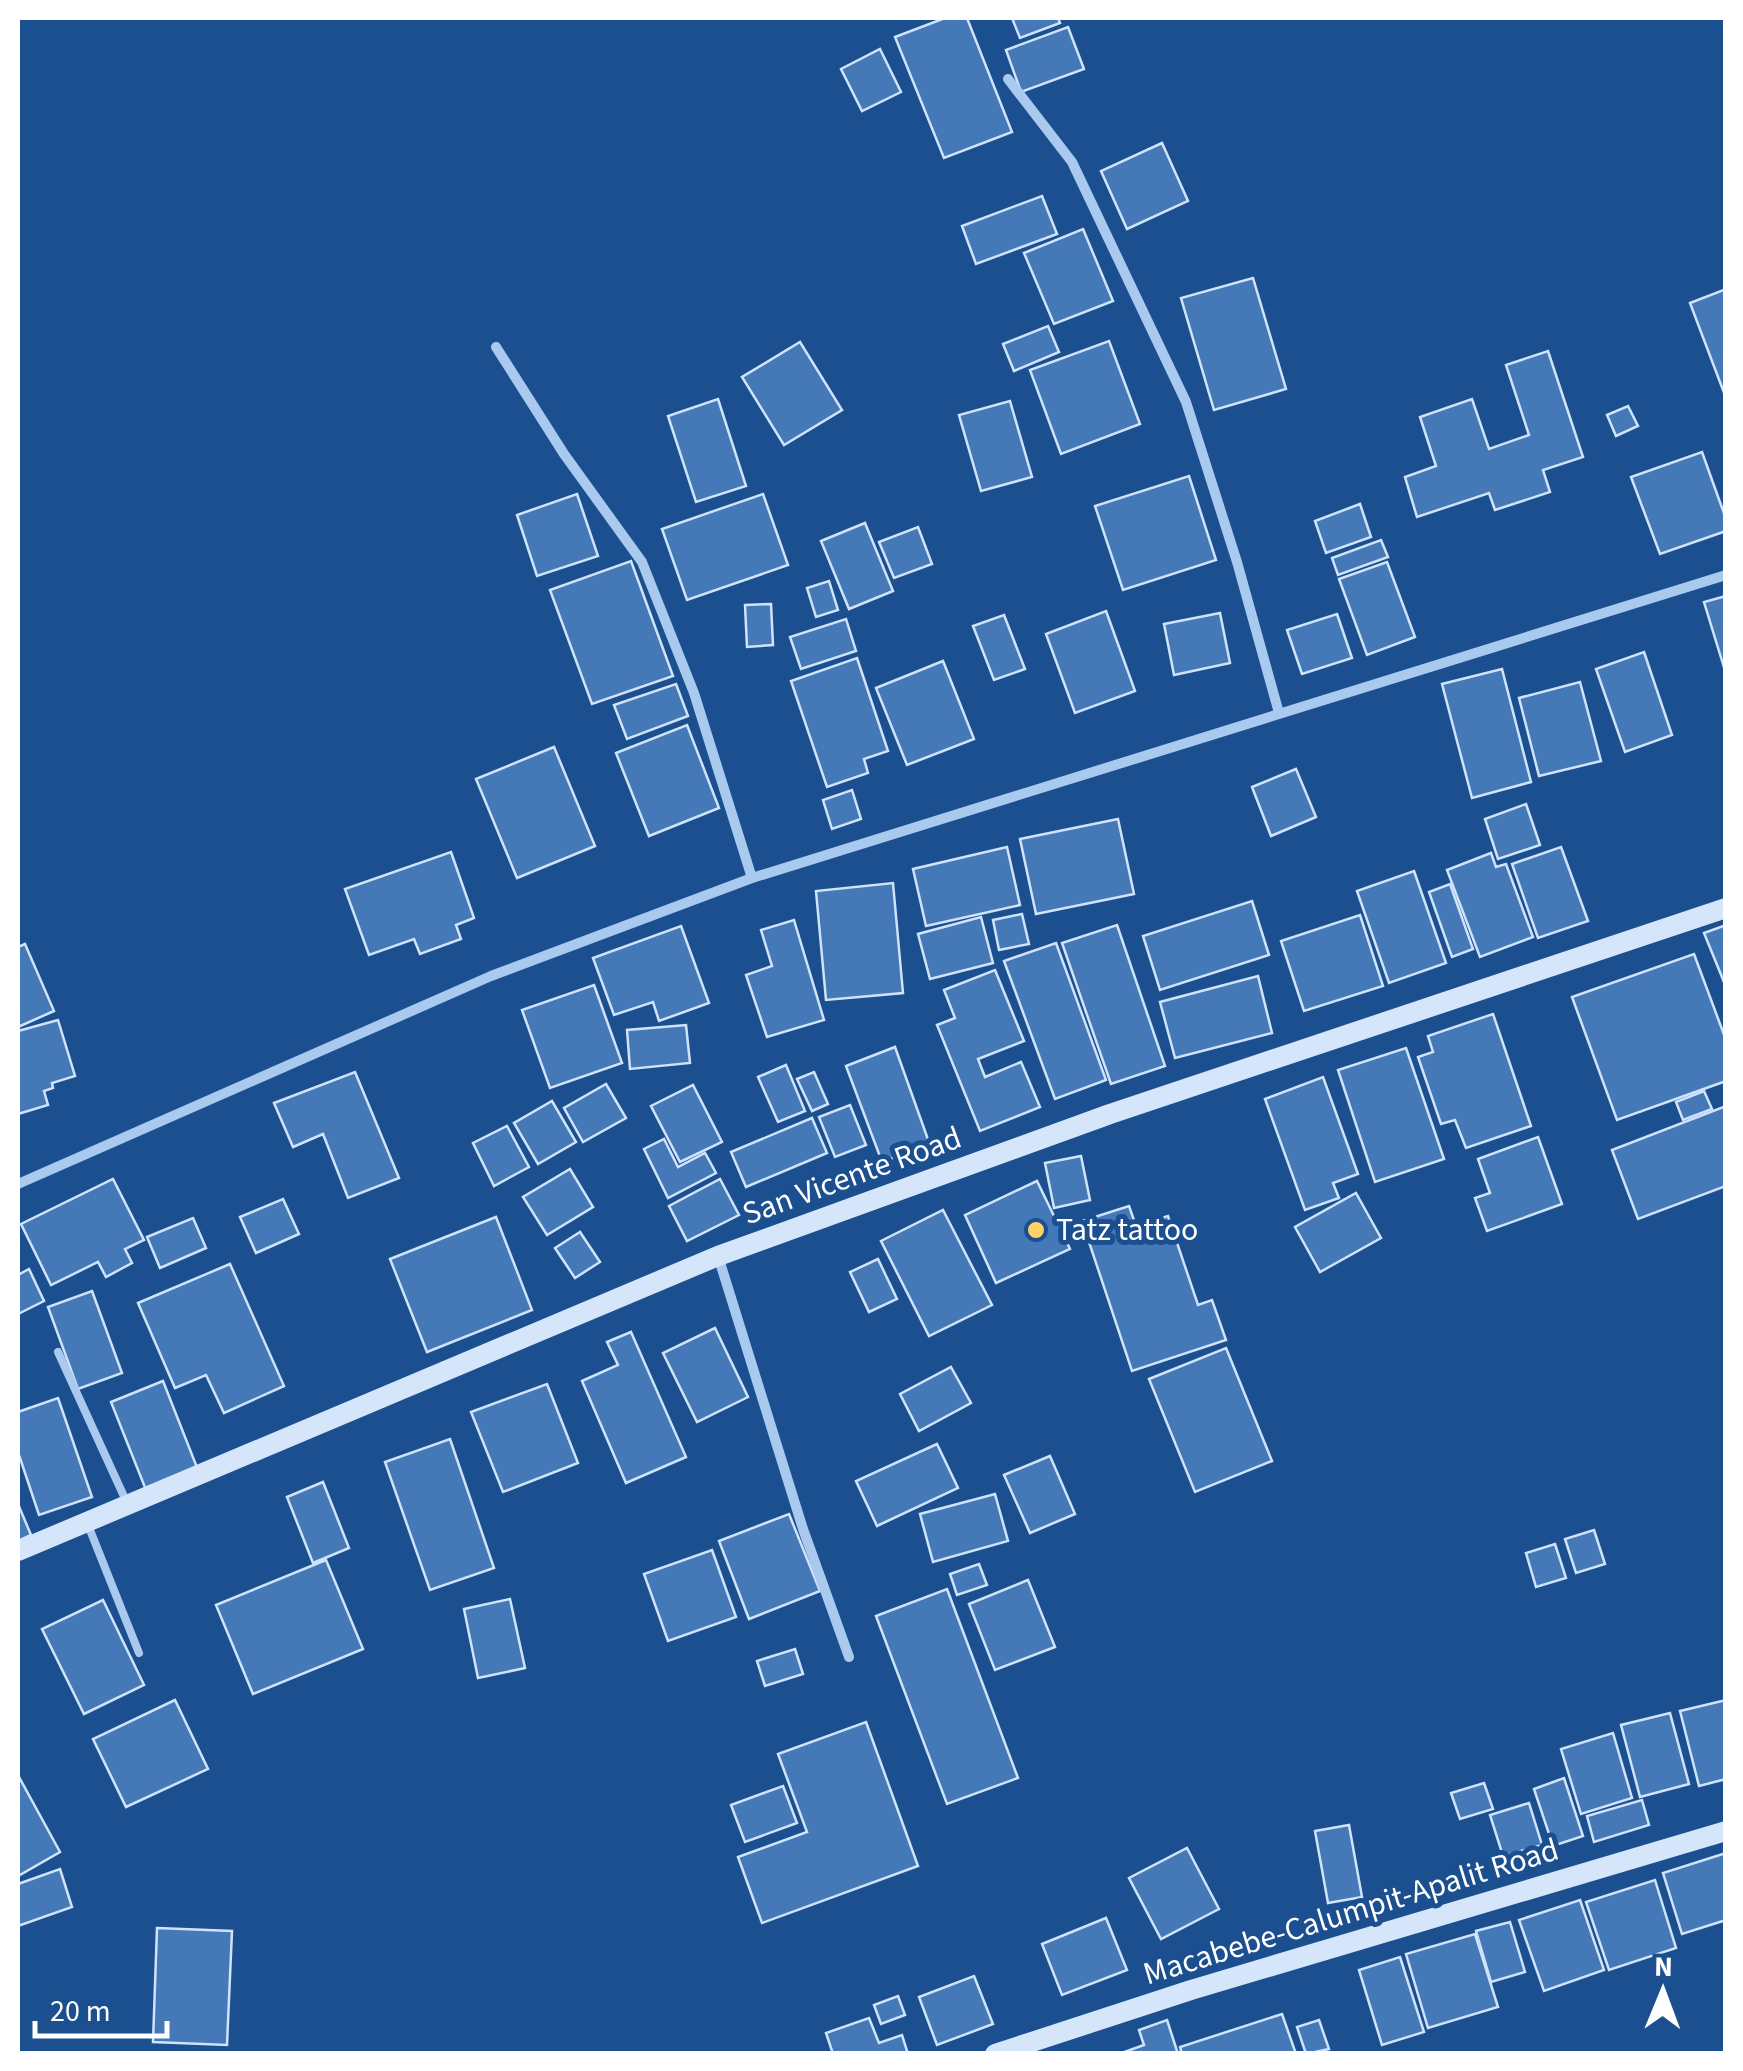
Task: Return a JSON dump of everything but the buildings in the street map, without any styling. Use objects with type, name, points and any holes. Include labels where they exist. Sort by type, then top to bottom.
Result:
[{"type":"street","points":[[1008,79],[1072,162],[1186,402],[1279,712]]},
{"type":"street","points":[[496,347],[564,454],[642,562],[694,693],[752,878]]},
{"type":"street","points":[[18,1184],[491,976],[752,878],[1726,574]]},
{"type":"street","name":"San Vicente Road","points":[[18,1551],[718,1256],[1110,1114],[1726,908]]},
{"type":"street","points":[[718,1256],[803,1529],[848,1656]]},
{"type":"street","name":"Macabebe-Calumpit-Apalit Road","points":[[995,2054],[1191,1990],[1726,1832]]},
{"type":"lane","points":[[58,1352],[127,1503]]},
{"type":"lane","points":[[86,1521],[139,1653]]},
{"type":"place","name":"Tatz tattoo","points":[[1036,1230]]}]
